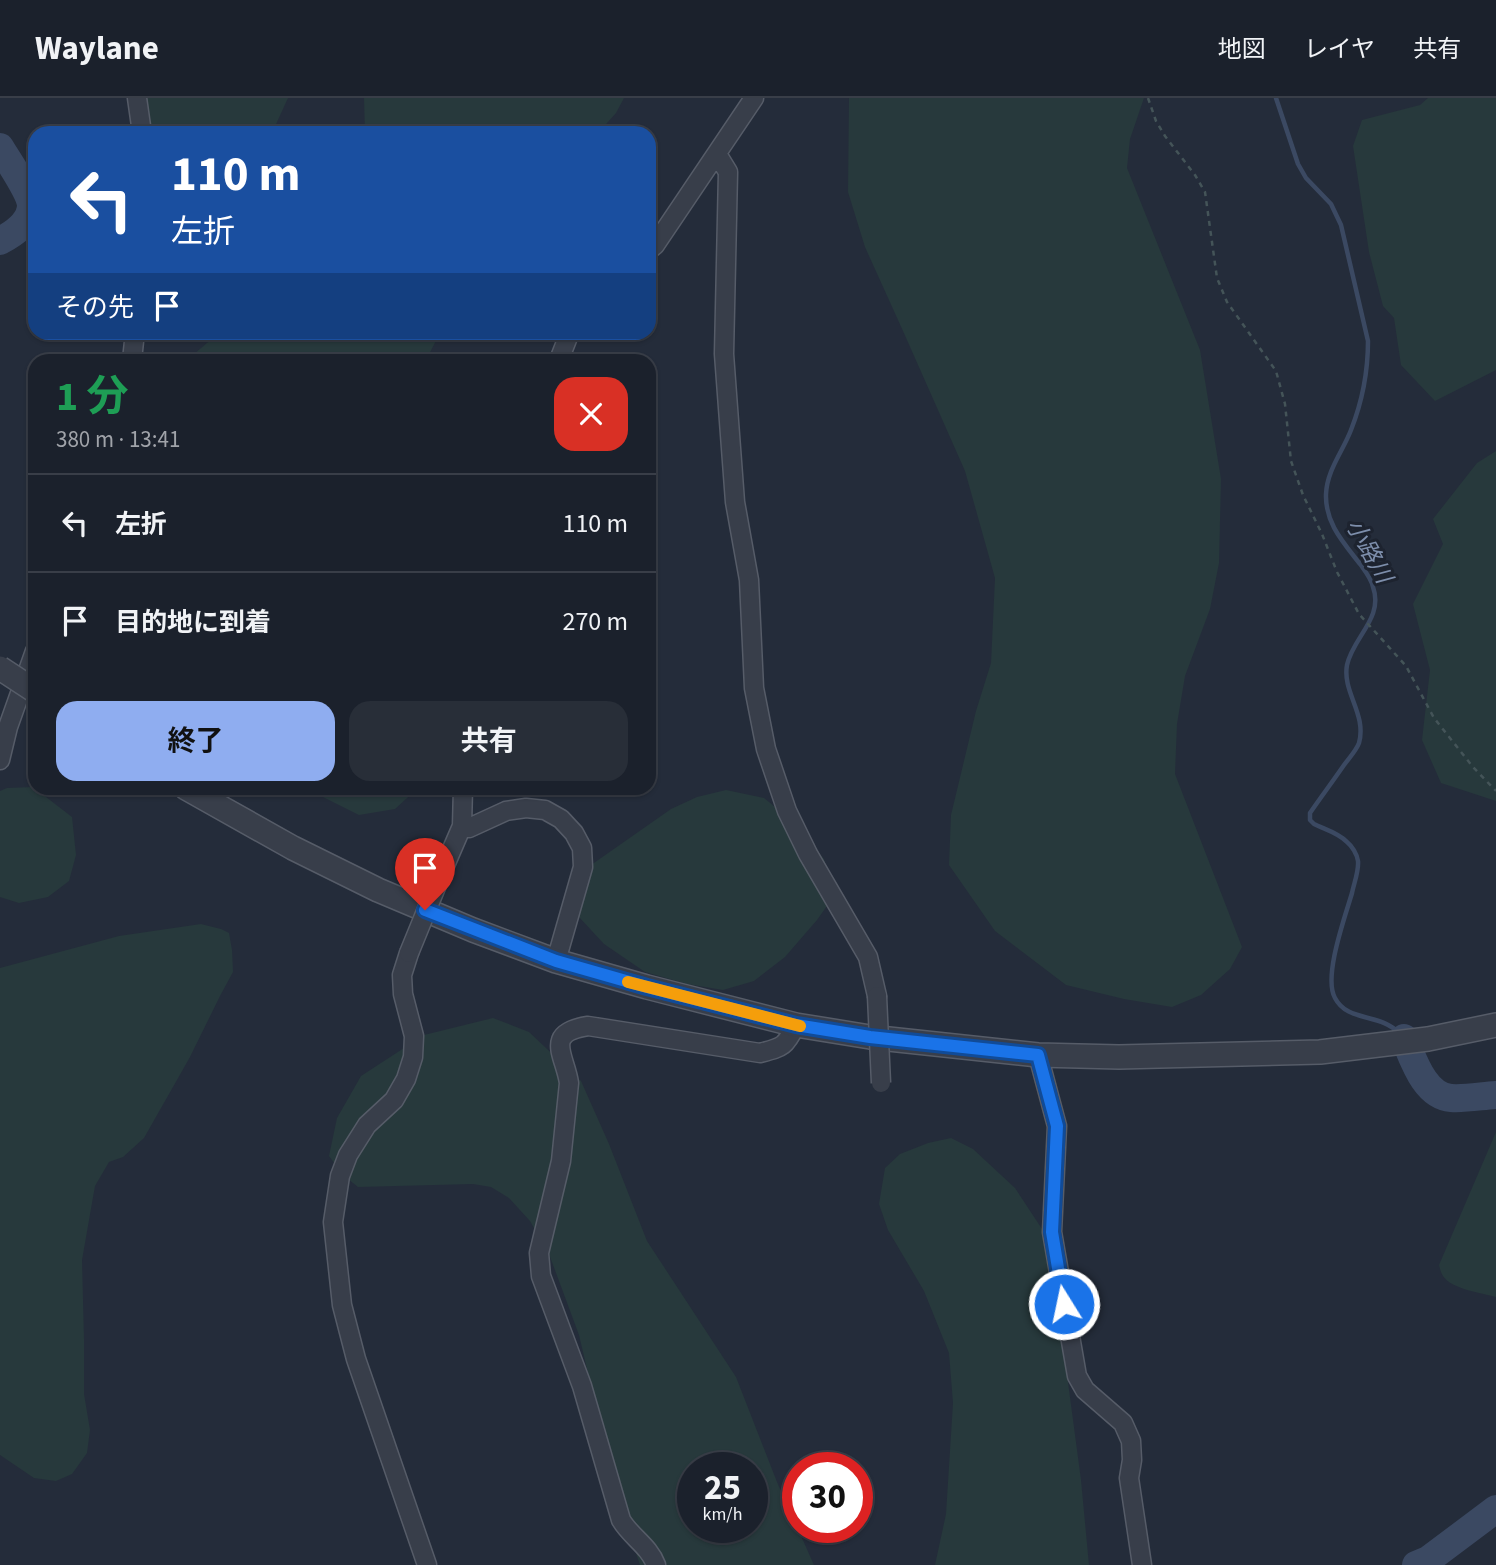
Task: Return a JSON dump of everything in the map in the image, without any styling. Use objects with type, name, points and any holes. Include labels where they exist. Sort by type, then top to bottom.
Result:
[{"type":"street","points":[[137,98],[141,126]]},
{"type":"street","points":[[656,244],[754,98]]},
{"type":"street","points":[[718,154],[728,172],[723,354],[735,502],[749,580],[754,688],[766,749],[787,811],[808,854],[868,957],[877,996],[881,1083]]},
{"type":"street","points":[[0,667],[28,686]]},
{"type":"street","points":[[0,760],[8,727],[28,671]]},
{"type":"street","points":[[198,795],[293,848],[377,890],[473,930],[556,961],[796,1025],[870,1037],[1038,1055],[1119,1057],[1320,1052],[1428,1039],[1496,1025]]},
{"type":"street","points":[[427,1565],[356,1359],[342,1305],[333,1222],[340,1176],[348,1155],[367,1125],[394,1100],[406,1079],[413,1057],[414,1036],[402,994],[402,975],[461,826],[463,795]]},
{"type":"street","points":[[461,826],[470,828],[506,811],[526,807],[545,810],[561,819],[574,832],[582,848],[583,867],[556,961]]},
{"type":"street","points":[[656,1565],[646,1547],[626,1530],[621,1520],[582,1386],[541,1276],[539,1253],[561,1161],[569,1083],[568,1072],[561,1058],[562,1040],[576,1028],[588,1026],[760,1053],[776,1049],[788,1042],[796,1025]]},
{"type":"street","points":[[1038,1055],[1057,1126],[1052,1232],[1077,1376],[1085,1390],[1123,1423],[1131,1441],[1129,1478],[1142,1565]]},
{"type":"path","points":[[1148,98],[1165,136],[1205,192],[1217,278],[1227,302],[1276,371],[1285,404],[1292,461],[1303,495],[1337,572],[1359,614],[1406,666],[1434,718],[1496,791]]},
{"type":"shaded area","points":[[143,98],[288,98],[275,126],[144,126]]},
{"type":"shaded area","points":[[364,98],[624,98],[604,126],[365,126]]},
{"type":"shaded area","points":[[849,98],[1144,98],[1130,139],[1127,168],[1200,350],[1221,479],[1219,563],[1210,609],[1185,676],[1177,724],[1175,774],[1242,947],[1230,969],[1201,995],[1172,1007],[1066,985],[995,931],[949,865],[951,815],[976,711],[991,663],[995,578],[965,471],[865,247],[848,192]]},
{"type":"shaded area","points":[[1428,98],[1496,98],[1496,370],[1435,401],[1401,365],[1394,318],[1383,306],[1369,252],[1353,146],[1362,120],[1420,105]]},
{"type":"shaded area","points":[[211,340],[436,340],[429,354],[194,354]]},
{"type":"shaded area","points":[[1496,451],[1496,801],[1441,783],[1422,740],[1430,670],[1413,604],[1443,544],[1433,519],[1477,463]]},
{"type":"shaded area","points":[[28,787],[28,795],[43,795],[72,817],[76,855],[69,881],[48,897],[19,903],[0,897],[0,791]]},
{"type":"shaded area","points":[[726,790],[764,798],[795,823],[824,859],[834,896],[785,957],[754,981],[723,990],[687,984],[645,972],[604,944],[579,917],[572,888],[581,872],[671,809],[697,797]]},
{"type":"shaded area","points":[[319,795],[410,795],[395,809],[359,815]]},
{"type":"shaded area","points":[[201,924],[229,933],[233,972],[190,1057],[144,1138],[123,1157],[109,1162],[95,1186],[82,1260],[84,1394],[90,1430],[87,1453],[72,1474],[56,1481],[34,1478],[0,1455],[0,968],[119,936]]},
{"type":"shaded area","points":[[493,1018],[529,1032],[581,1081],[647,1241],[736,1377],[765,1452],[677,1452],[677,1543],[768,1543],[768,1459],[782,1493],[782,1543],[804,1543],[814,1565],[640,1565],[618,1500],[579,1335],[549,1254],[530,1221],[509,1198],[491,1187],[473,1184],[358,1187],[343,1175],[329,1156],[337,1118],[361,1076],[424,1035]]},
{"type":"shaded area","points":[[1496,1132],[1496,1297],[1453,1284],[1443,1276],[1439,1265]]},
{"type":"shaded area","points":[[951,1138],[973,1149],[1015,1188],[1042,1229],[1054,1277],[1081,1480],[1089,1565],[935,1565],[946,1514],[953,1403],[949,1353],[924,1291],[888,1230],[879,1204],[885,1168],[900,1154],[928,1143]]},
{"type":"waterway","name":"小路川","points":[[1276,98],[1298,164],[1306,178],[1331,204],[1341,225],[1368,341],[1366,375],[1358,408],[1348,438],[1332,469],[1326,494],[1332,523],[1369,578],[1375,598],[1371,618],[1347,665],[1348,684],[1360,722],[1359,743],[1310,813],[1310,820],[1314,824],[1344,839],[1358,861],[1333,962],[1332,988],[1335,998],[1348,1011],[1383,1023],[1400,1034]]},
{"type":"waterway","points":[[0,147],[28,195]]},
{"type":"waterway","points":[[0,241],[16,231],[28,217]]},
{"type":"waterway","points":[[1404,1038],[1421,1075],[1434,1091],[1442,1096],[1456,1098],[1496,1095]]},
{"type":"waterway","points":[[1416,1565],[1428,1560],[1496,1509]]},
{"type":"slow traffic","points":[[628,982],[800,1026]]},
{"type":"route","points":[[425,910],[556,961],[796,1025],[870,1037],[1038,1055],[1057,1126],[1052,1232],[1064,1304]]}]
